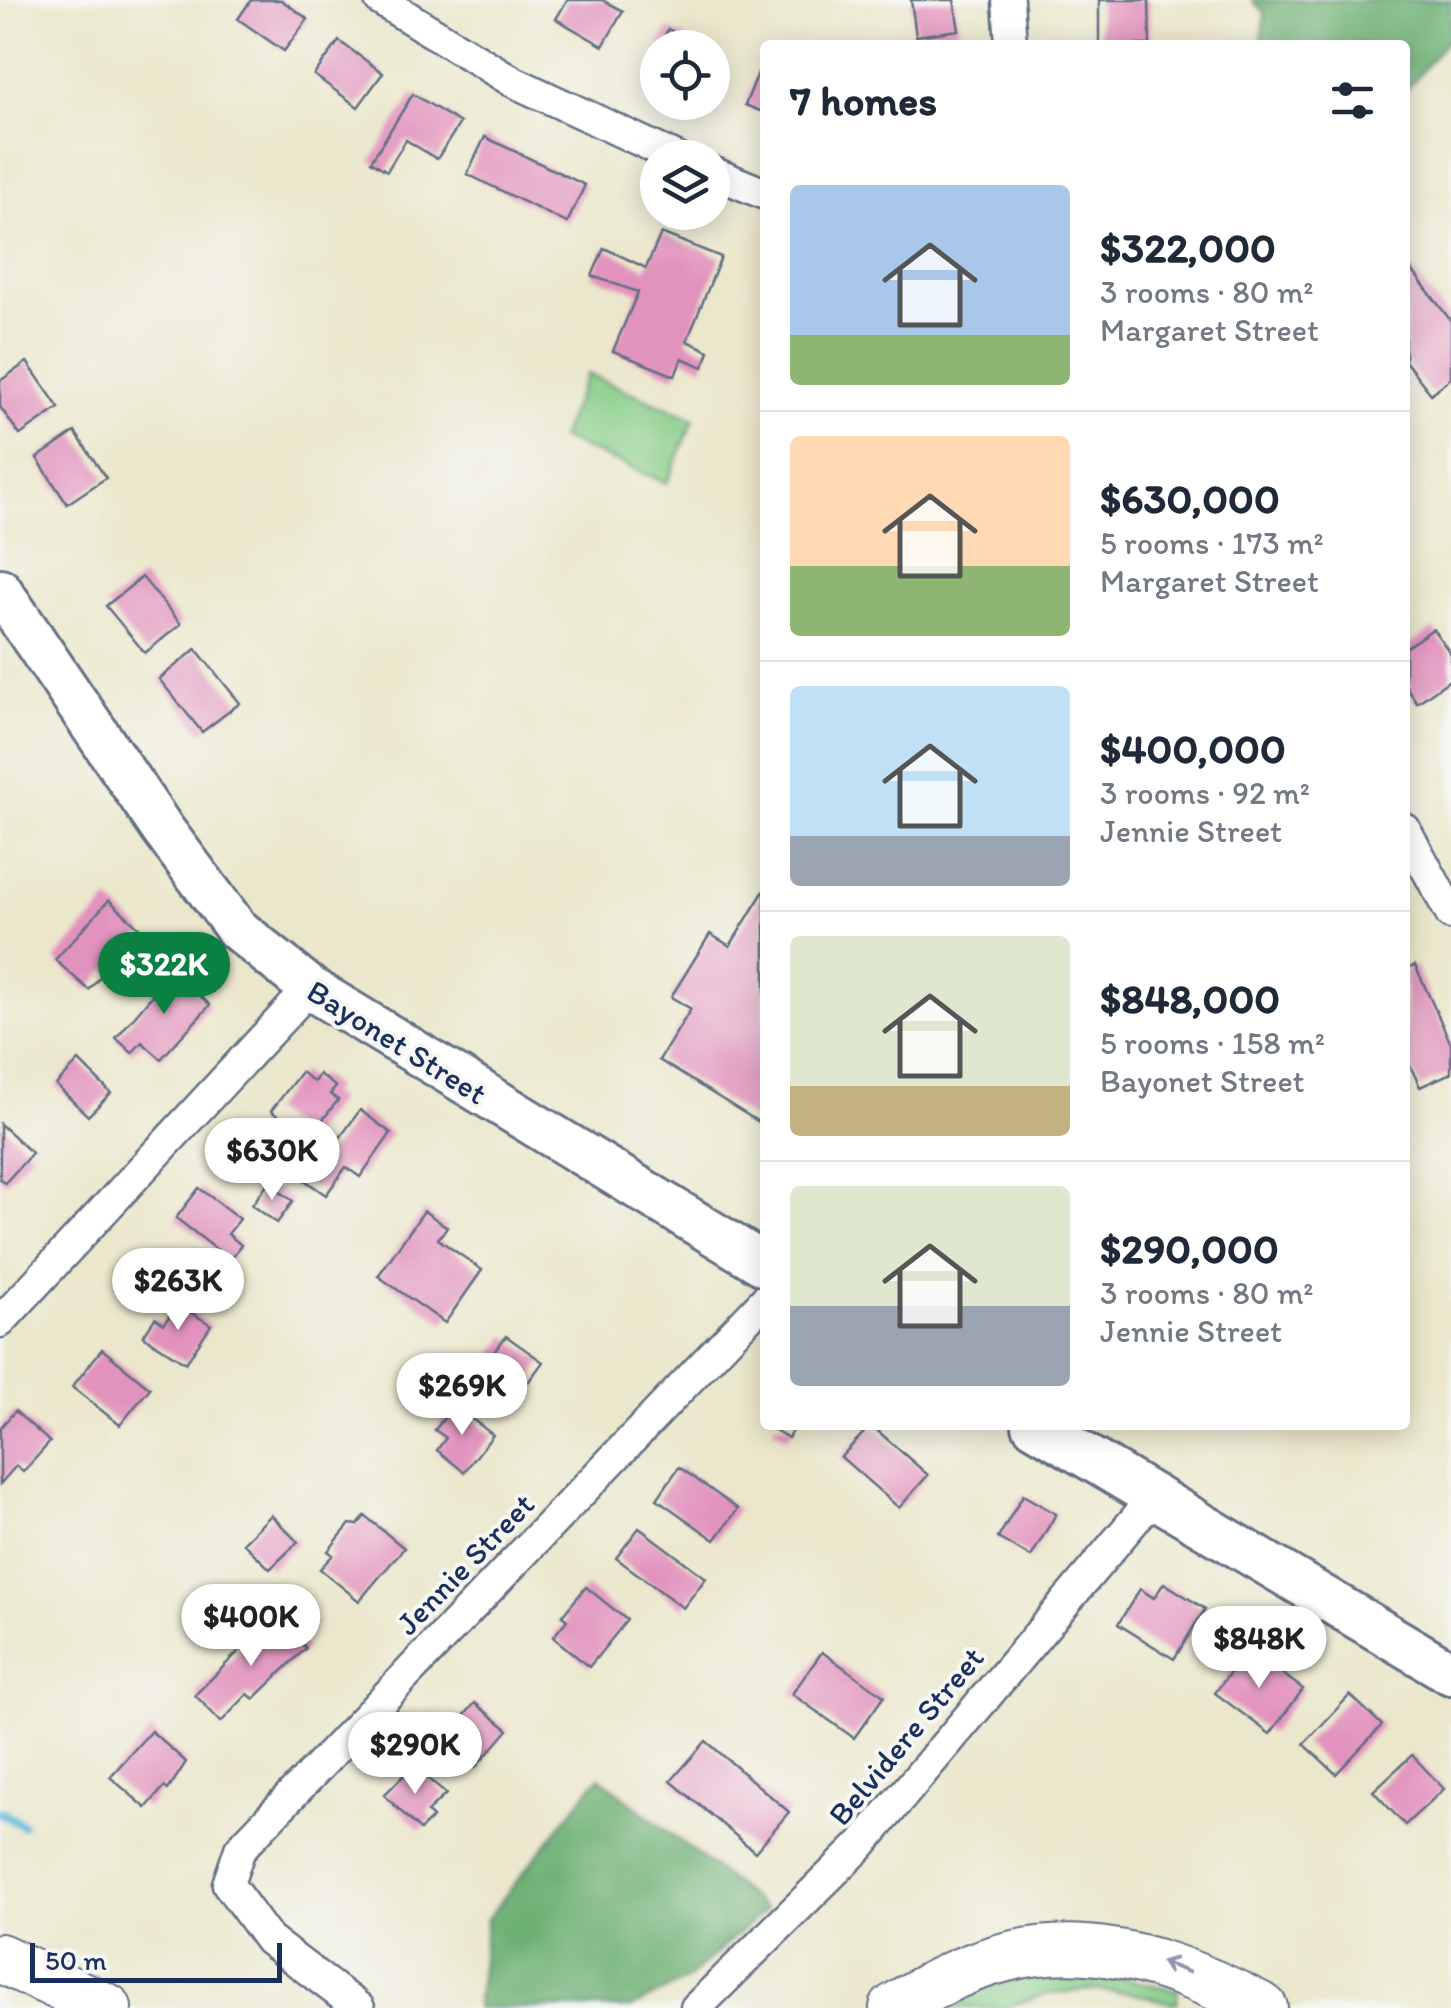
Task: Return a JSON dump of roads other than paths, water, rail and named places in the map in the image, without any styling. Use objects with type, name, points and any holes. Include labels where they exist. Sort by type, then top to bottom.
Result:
[{"type":"main road","points":[[894,2008],[952,1975],[1000,1958],[1050,1950],[1100,1949],[1172,1965],[1263,2008]]},
{"type":"main road","points":[[0,1958],[108,2008]]},
{"type":"street","points":[[380,0],[512,80],[640,141]]},
{"type":"street","points":[[1008,0],[1011,40]]},
{"type":"street","points":[[730,179],[760,192]]},
{"type":"street","name":"Bayonet Street","points":[[0,590],[163,830],[236,929],[310,988],[760,1262]]},
{"type":"street","points":[[1410,838],[1451,914]]},
{"type":"street","points":[[0,1322],[310,988]]},
{"type":"street","name":"Jennie Street","points":[[359,2008],[269,1940],[228,1884],[240,1849],[760,1305]]},
{"type":"street","points":[[1042,1430],[1451,1673]]},
{"type":"street","name":"Belvidere Street","points":[[696,2008],[861,1845],[1154,1497]]},
{"type":"waterway","points":[[0,1812],[22,1825]]}]
